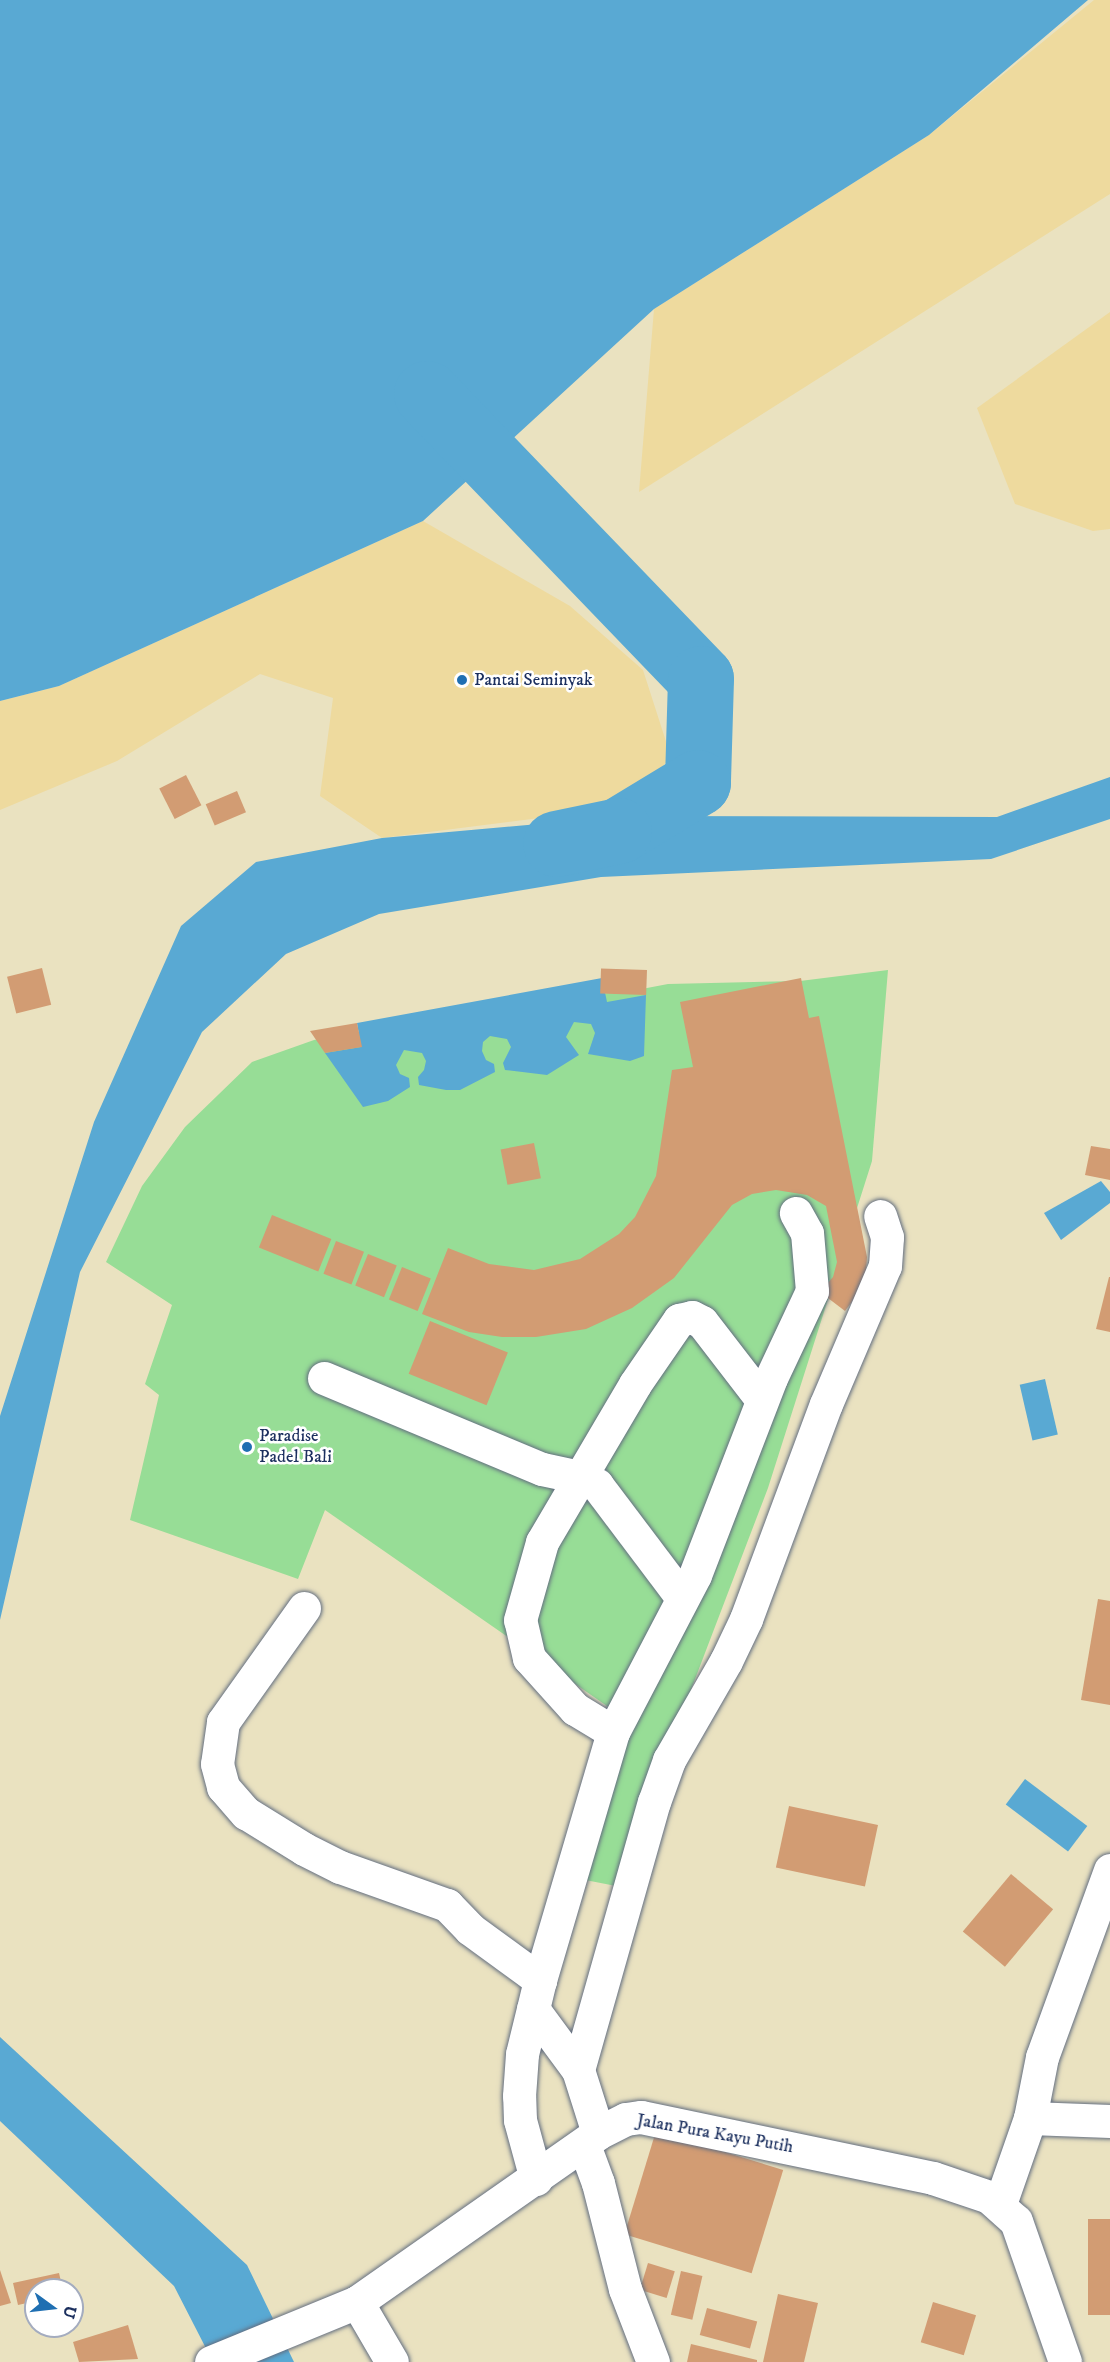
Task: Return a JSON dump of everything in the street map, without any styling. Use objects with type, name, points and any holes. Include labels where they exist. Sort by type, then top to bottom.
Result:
[{"type":"street","points":[[536,2179],[520,2120],[519,2096],[522,2054],[536,1994],[613,1732],[711,1536],[762,1400],[812,1291],[807,1233],[796,1213]]},
{"type":"street","points":[[578,2070],[634,1869],[669,1760],[746,1620],[826,1404],[885,1266],[887,1237],[880,1216]]},
{"type":"street","points":[[613,1732],[574,1709],[549,1684],[529,1658],[520,1620],[542,1542],[635,1384],[680,1320],[692,1317],[702,1322],[762,1400]]},
{"type":"street","points":[[324,1378],[542,1469],[580,1477],[606,1494],[682,1598]]},
{"type":"street","points":[[304,1608],[223,1722],[217,1764],[223,1787],[246,1813],[304,1849],[340,1867],[447,1905],[536,1994],[578,2070],[598,2183],[625,2289],[653,2362]]},
{"type":"street","points":[[1065,2362],[1016,2221],[1000,2204],[1030,2118],[1042,2057],[1110,1870]]},
{"type":"street","name":"Jalan Pura Kayu Putih","points":[[211,2362],[357,2302],[591,2139],[626,2119],[641,2117],[933,2178],[1000,2204]]},
{"type":"street","points":[[1030,2118],[1110,2121]]},
{"type":"street","points":[[357,2302],[392,2362]]},
{"type":"green space","points":[[888,970],[872,1161],[768,1488],[616,1886],[575,1878],[617,1713],[325,1510],[298,1579],[130,1520],[159,1395],[145,1384],[172,1305],[106,1262],[142,1186],[185,1127],[252,1062],[314,1040],[560,996],[626,992],[668,984],[800,981]]},
{"type":"sand","points":[[1094,0],[1110,0],[1110,194],[639,492],[654,309],[929,135]]},
{"type":"sand","points":[[1110,312],[1110,529],[1093,531],[1015,504],[977,408]]},
{"type":"sand","name":"Pantai Seminyak","points":[[423,521],[570,606],[643,670],[671,757],[627,807],[382,838],[320,796],[333,698],[260,674],[117,761],[0,810],[0,701],[59,686]]},
{"type":"water","points":[[0,0],[1088,0],[929,135],[654,309],[423,521],[59,686],[0,701]]},
{"type":"water","points":[[1110,777],[1110,819],[991,859],[601,877],[379,914],[286,954],[202,1032],[80,1272],[0,1620],[0,1416],[94,1122],[181,926],[256,862],[382,838],[627,816],[997,817]]},
{"type":"water","points":[[602,978],[607,1002],[646,995],[644,1056],[630,1061],[588,1054],[595,1033],[591,1024],[574,1022],[566,1037],[579,1055],[547,1075],[505,1070],[503,1063],[511,1047],[507,1039],[490,1036],[483,1042],[482,1051],[486,1060],[494,1064],[495,1072],[460,1090],[446,1090],[419,1085],[418,1077],[424,1070],[426,1061],[422,1053],[404,1050],[396,1065],[400,1074],[409,1078],[410,1087],[388,1101],[363,1107],[325,1053],[361,1047],[357,1023]]},
{"type":"water","points":[[1101,1181],[1110,1192],[1110,1203],[1061,1240],[1044,1213]]},
{"type":"water","points":[[1045,1379],[1058,1435],[1032,1440],[1020,1385]]},
{"type":"water","points":[[1025,1779],[1087,1826],[1068,1851],[1006,1805]]},
{"type":"water","points":[[0,2037],[247,2265],[294,2362],[213,2362],[174,2286],[0,2121]]},
{"type":"building","points":[[186,775],[201,805],[175,819],[159,789]]},
{"type":"building","points":[[237,791],[246,812],[215,825],[206,804]]},
{"type":"building","points":[[42,968],[51,1005],[16,1014],[7,977]]},
{"type":"building","points":[[601,968],[647,970],[646,995],[600,993]]},
{"type":"building","points":[[801,978],[809,1018],[819,1016],[867,1257],[866,1272],[857,1295],[845,1311],[820,1292],[833,1277],[837,1262],[826,1206],[807,1195],[776,1190],[752,1194],[732,1205],[674,1278],[632,1308],[586,1329],[536,1337],[502,1337],[469,1332],[422,1314],[448,1248],[489,1264],[534,1270],[580,1259],[619,1234],[635,1217],[656,1176],[672,1070],[693,1067],[680,1002]]},
{"type":"building","points":[[357,1023],[362,1047],[325,1053],[310,1031]]},
{"type":"building","points":[[534,1143],[541,1178],[507,1185],[501,1149]]},
{"type":"building","points":[[1091,1146],[1110,1149],[1110,1180],[1085,1175]]},
{"type":"building","points":[[272,1215],[331,1239],[318,1271],[259,1247]]},
{"type":"building","points":[[336,1241],[364,1252],[351,1284],[323,1274]]},
{"type":"building","points":[[368,1254],[397,1266],[384,1297],[355,1286]]},
{"type":"building","points":[[402,1267],[431,1279],[418,1311],[389,1299]]},
{"type":"building","points":[[1110,1277],[1110,1332],[1096,1329]]},
{"type":"building","points":[[430,1321],[508,1352],[487,1405],[409,1374]]},
{"type":"building","points":[[1098,1599],[1110,1601],[1110,1705],[1081,1700]]},
{"type":"building","points":[[789,1806],[878,1825],[865,1887],[776,1868]]},
{"type":"building","points":[[1011,1874],[1053,1909],[1005,1967],[963,1931]]},
{"type":"building","points":[[656,2131],[783,2170],[752,2273],[624,2234]]},
{"type":"building","points":[[1088,2219],[1110,2219],[1110,2315],[1088,2315]]},
{"type":"building","points":[[648,2263],[675,2271],[667,2298],[640,2290]]},
{"type":"building","points":[[0,2270],[11,2303],[0,2306]]},
{"type":"building","points":[[681,2271],[702,2276],[692,2320],[671,2315]]},
{"type":"building","points":[[59,2273],[60,2278],[36,2278]]},
{"type":"building","points":[[24,2281],[24,2304],[18,2305],[13,2283]]},
{"type":"building","points":[[778,2294],[818,2303],[804,2362],[763,2362]]},
{"type":"building","points":[[933,2302],[976,2315],[964,2355],[921,2342]]},
{"type":"building","points":[[707,2308],[757,2321],[750,2349],[700,2335]]},
{"type":"building","points":[[128,2325],[138,2359],[79,2362],[73,2342]]},
{"type":"building","points":[[691,2344],[757,2360],[757,2362],[687,2362]]},
{"type":"waterway","points":[[427,394],[701,679],[698,783],[619,831],[556,844]]},
{"type":"place","name":"Pantai Seminyak","points":[[462,680]]},
{"type":"place","name":"Paradise Padel Bali","points":[[247,1447]]}]
